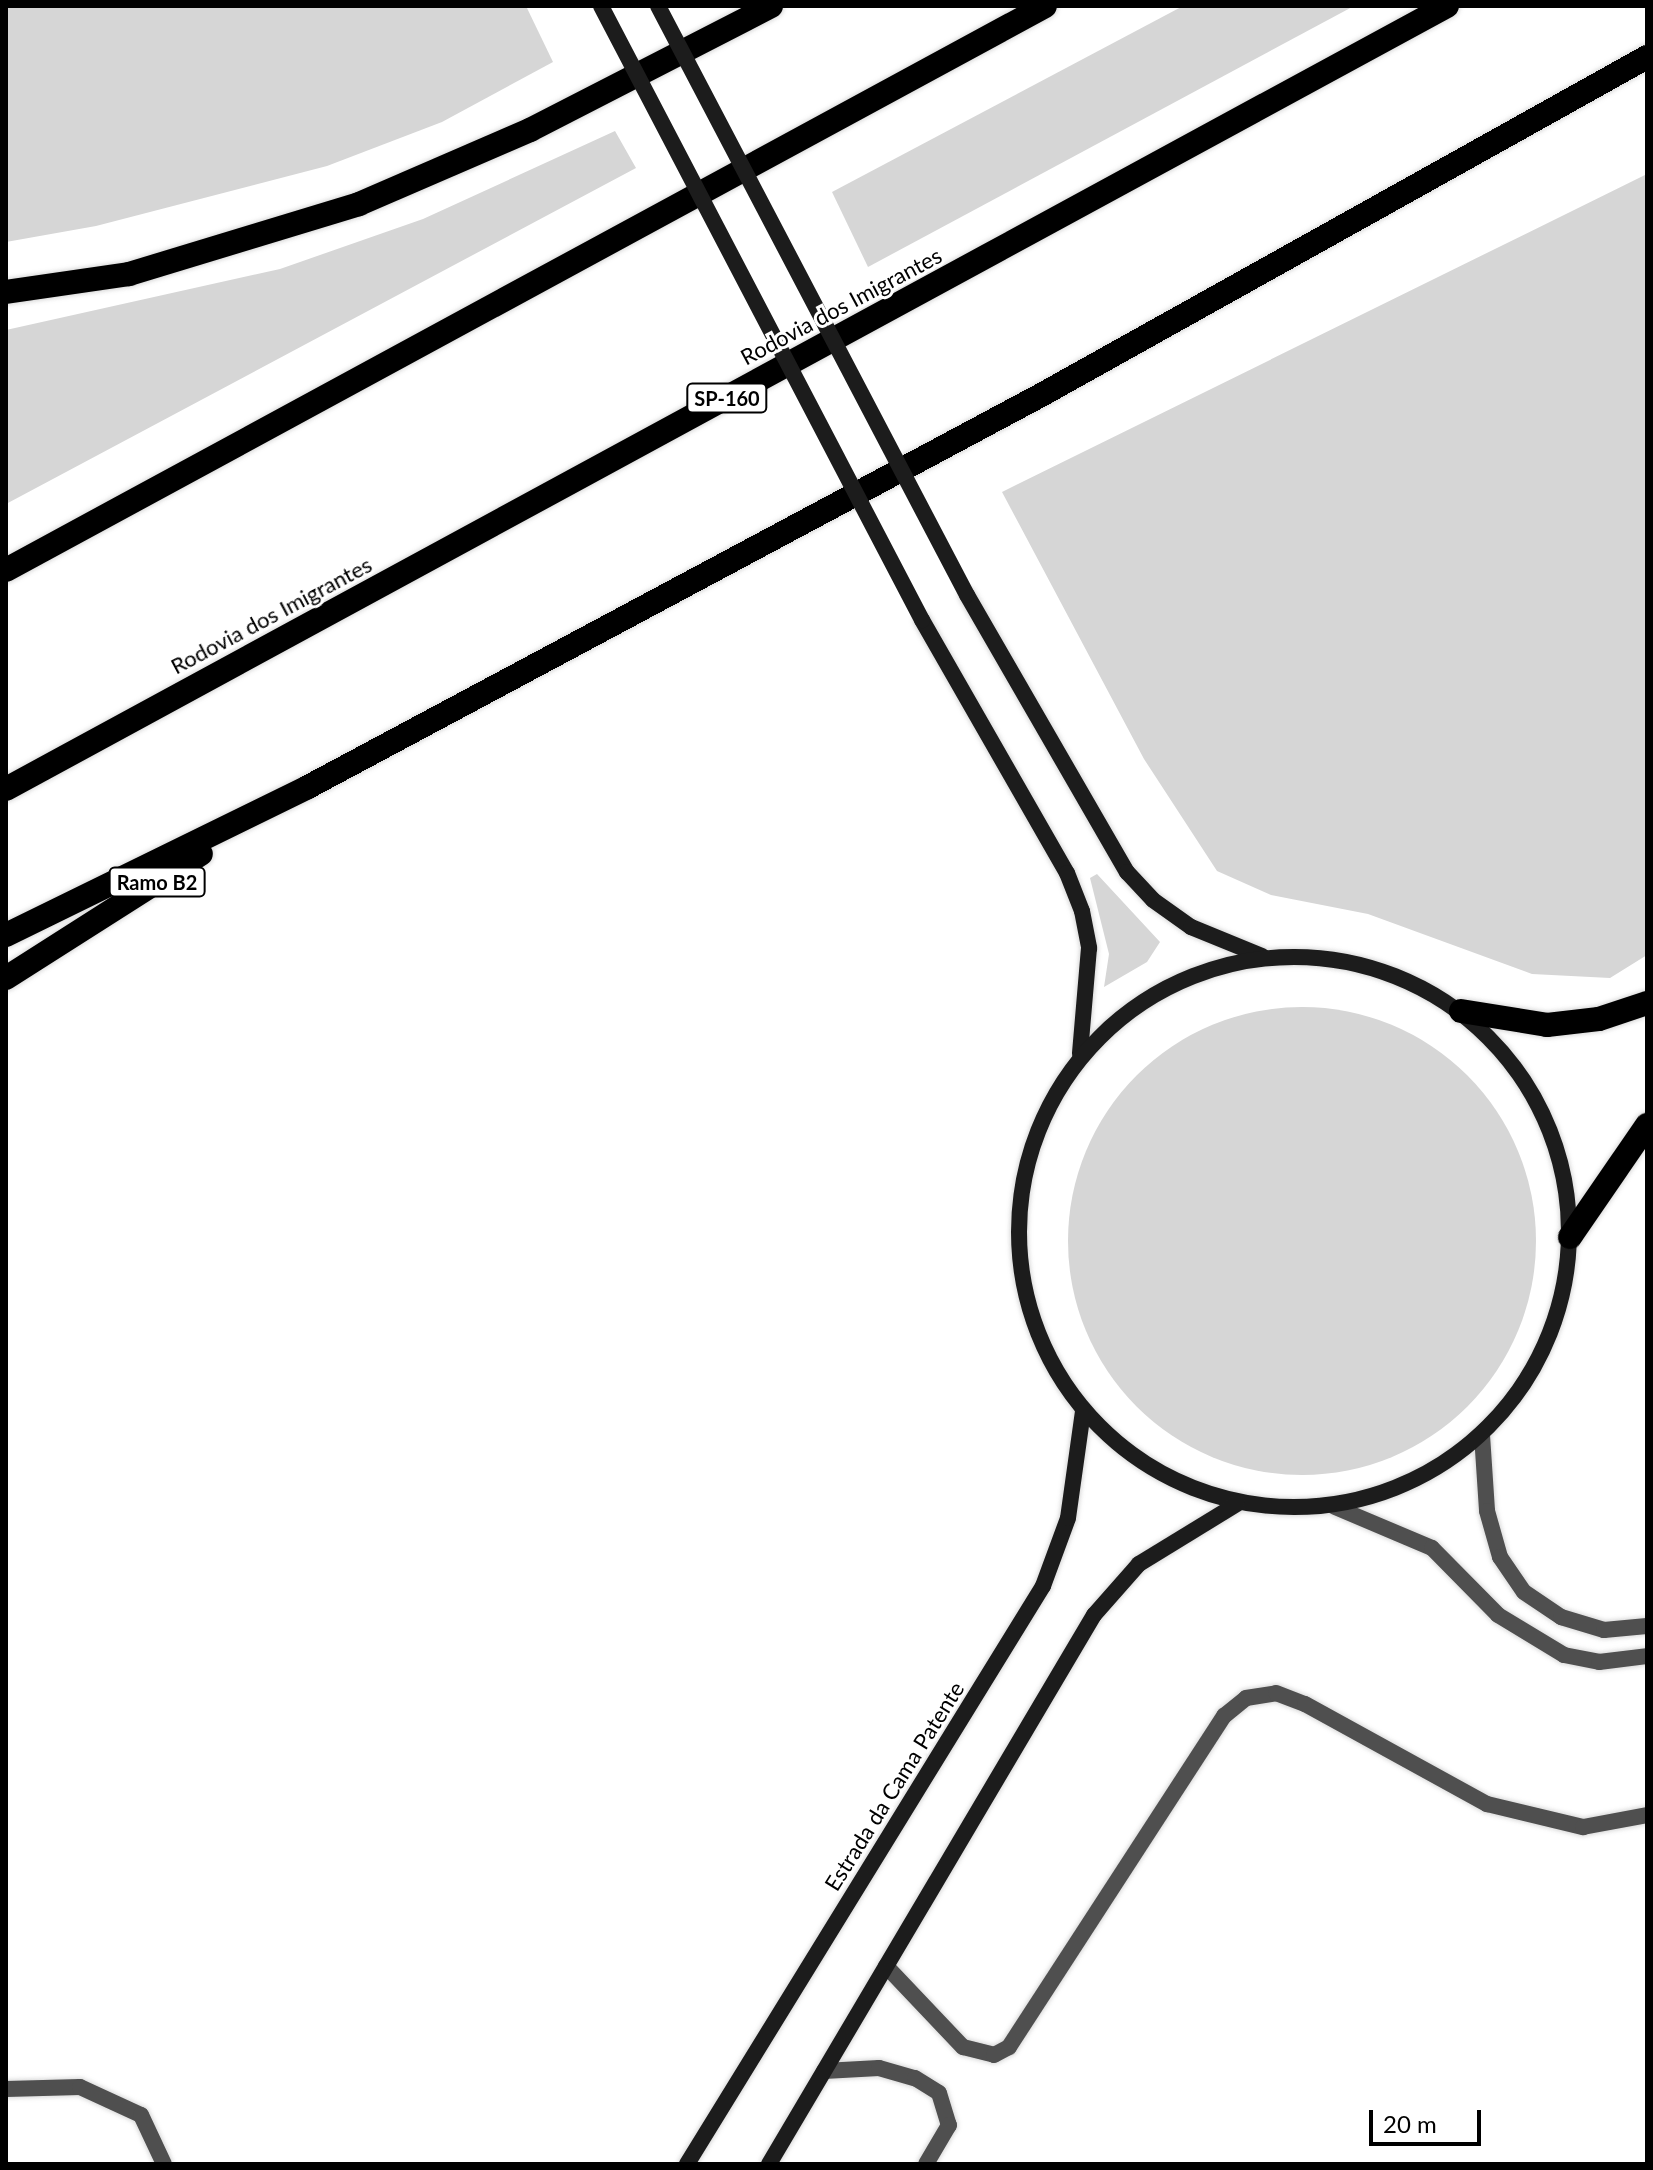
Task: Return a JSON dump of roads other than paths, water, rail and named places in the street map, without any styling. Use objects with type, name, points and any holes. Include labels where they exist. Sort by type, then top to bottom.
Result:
[{"type":"highway","points":[[6,292],[129,274],[359,204],[530,130],[771,6]]},
{"type":"highway","points":[[6,570],[1045,6]]},
{"type":"highway","name":"Rodovia dos Imigrantes","points":[[6,789],[1447,6]]},
{"type":"highway","points":[[6,935],[308,787],[1043,394],[1647,57]]},
{"type":"highway","name":"Ramo B2","points":[[6,978],[308,787]]},
{"type":"highway","points":[[1461,1011],[1547,1025],[1599,1019],[1647,1003]]},
{"type":"highway","points":[[1570,1237],[1647,1125]]},
{"type":"main road","points":[[601,6],[922,620],[1082,911],[1089,948],[1080,1054]]},
{"type":"main road","points":[[658,6],[967,595],[1127,872],[1191,927],[1262,956]]},
{"type":"main road","points":[[1262,956],[1367,964],[1461,1011],[1527,1087],[1558,1151],[1570,1237],[1559,1310],[1529,1378],[1482,1435],[1414,1482],[1335,1507],[1237,1504],[1152,1470],[1083,1411],[1034,1328],[1017,1233],[1033,1138],[1080,1054],[1161,987],[1210,967],[1262,956]]},
{"type":"main road","name":"Estrada da Cama Patente","points":[[687,2164],[1043,1586],[1068,1518],[1083,1411]]},
{"type":"main road","points":[[769,2164],[1115,1586],[1237,1504]]},
{"type":"street","points":[[1482,1435],[1487,1511],[1500,1557],[1524,1592],[1561,1617],[1604,1630],[1647,1626]]},
{"type":"street","points":[[1335,1507],[1432,1548],[1498,1615],[1553,1650],[1599,1662],[1647,1656]]},
{"type":"street","points":[[886,1966],[963,2047],[994,2055],[1009,2047],[1224,1716],[1246,1698],[1276,1693],[1305,1704],[1487,1804],[1583,1827],[1647,1815]]},
{"type":"street","points":[[824,2071],[879,2068],[915,2078],[939,2093],[949,2125],[926,2164]]},
{"type":"street","points":[[6,2089],[80,2087],[141,2115],[164,2164]]}]
